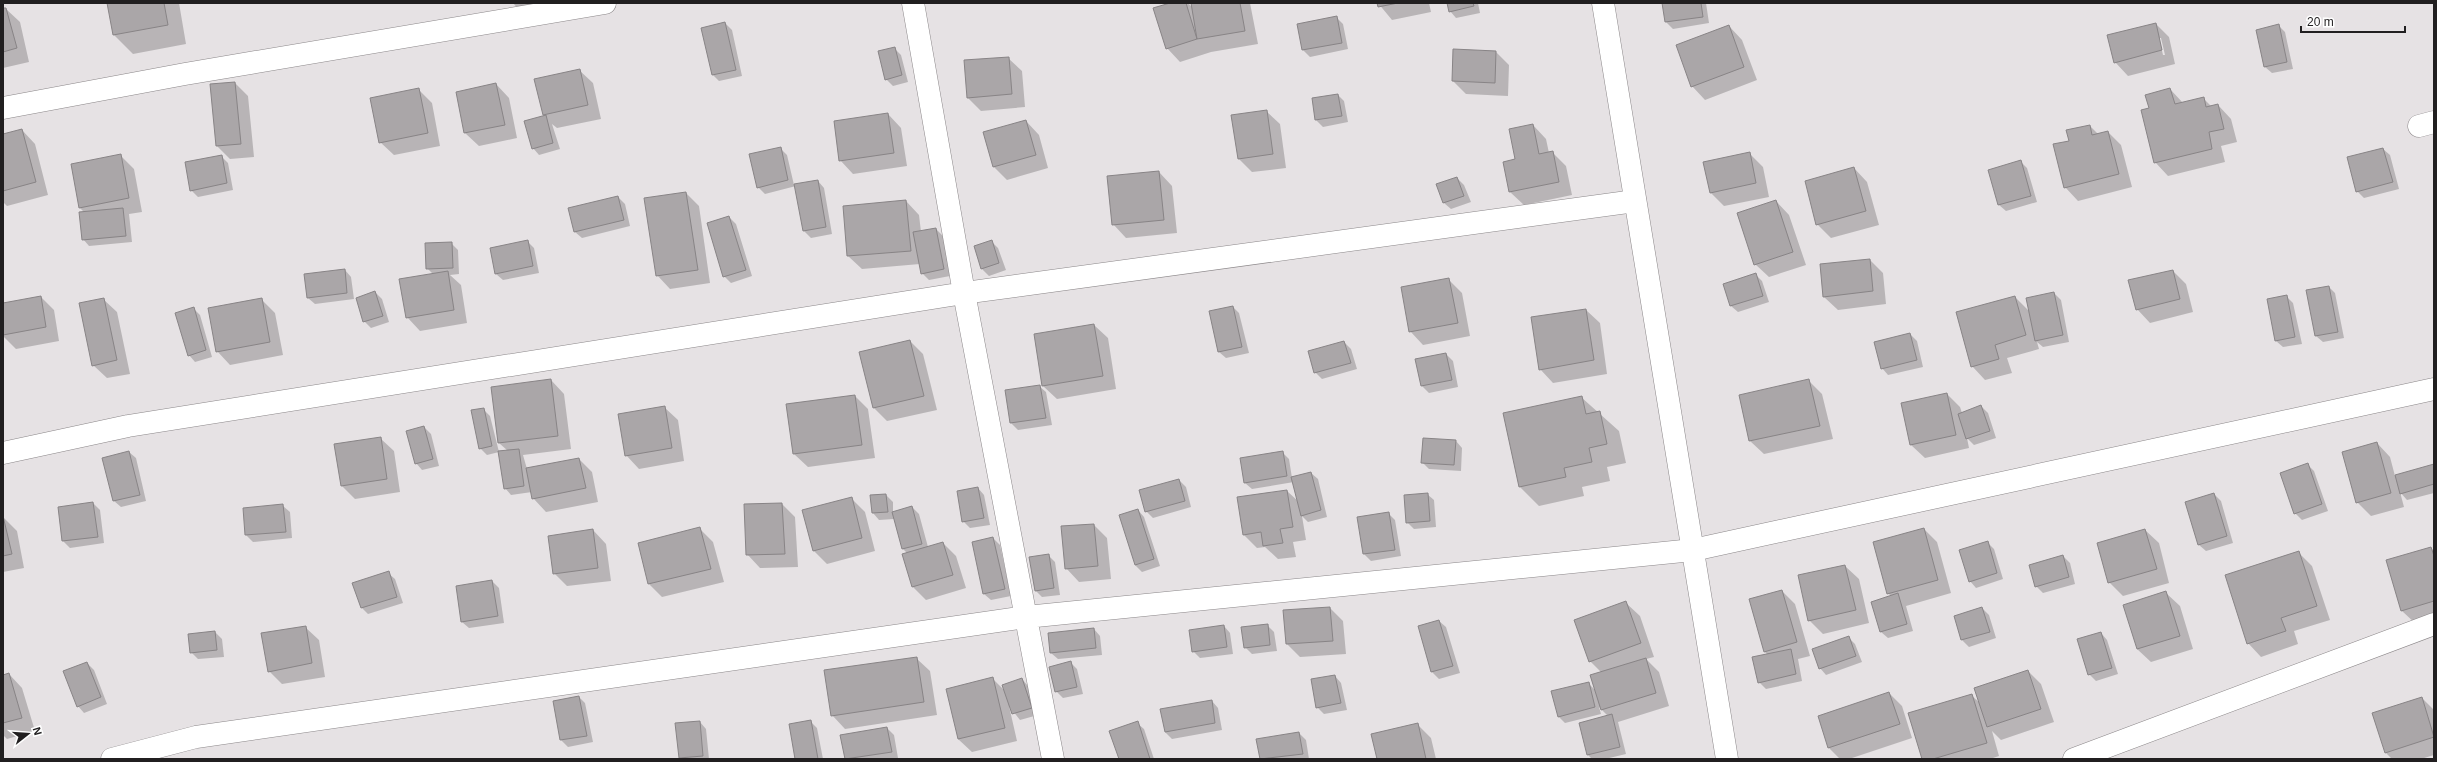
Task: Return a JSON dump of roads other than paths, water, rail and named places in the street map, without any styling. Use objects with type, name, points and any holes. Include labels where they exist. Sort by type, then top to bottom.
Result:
[{"type":"street","points":[[3,108],[185,74],[605,3]]},
{"type":"street","points":[[913,3],[964,293],[1053,759]]},
{"type":"street","points":[[1603,3],[1727,759]]},
{"type":"street","points":[[3,453],[136,425],[964,293],[1636,201]]},
{"type":"street","points":[[112,759],[196,737],[1026,617],[1693,550],[2434,389]]},
{"type":"street","points":[[2074,759],[2434,624]]}]
